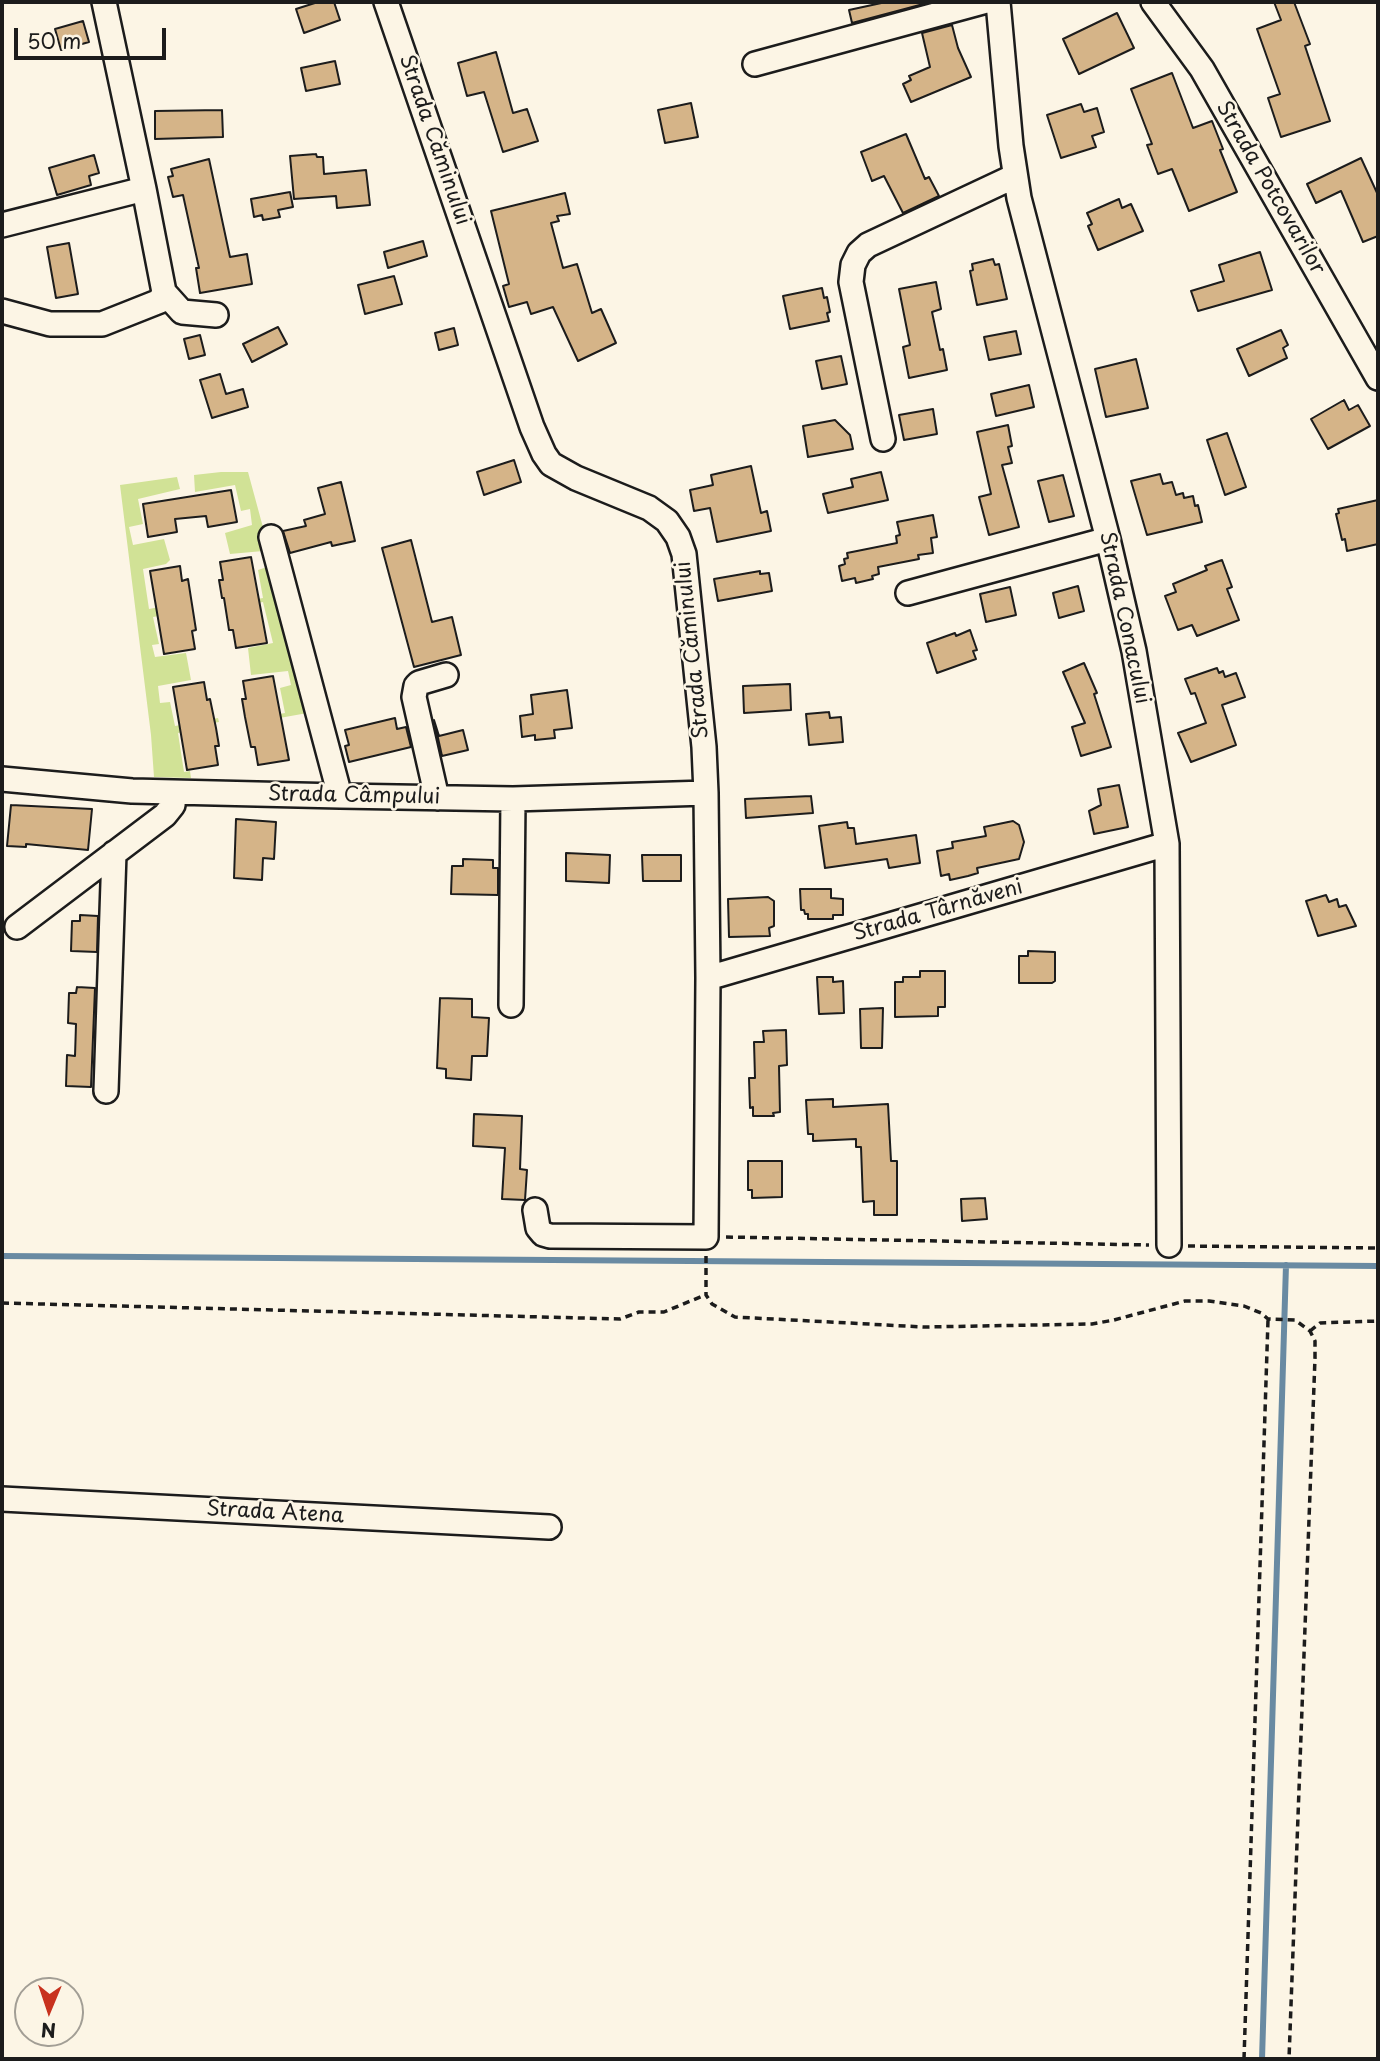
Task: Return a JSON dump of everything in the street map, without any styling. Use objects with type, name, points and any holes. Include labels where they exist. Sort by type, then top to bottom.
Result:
[{"type":"street","points":[[104,2],[164,292],[182,312],[216,314]]},
{"type":"street","name":"Strada Căminului","points":[[386,2],[532,427],[544,454],[551,464],[576,478],[649,508],[667,521],[678,537],[684,554],[704,747],[706,793],[706,1237]]},
{"type":"street","points":[[755,64],[983,2]]},
{"type":"street","name":"Strada Conacului","points":[[998,2],[1015,176],[1134,651],[1167,844],[1169,1245]]},
{"type":"street","name":"Strada Potcovarilor","points":[[1154,2],[1202,69],[1378,377]]},
{"type":"street","points":[[883,439],[852,282],[853,265],[859,253],[868,245],[1015,176]]},
{"type":"street","points":[[2,225],[144,189]]},
{"type":"street","points":[[2,311],[50,324],[102,324],[160,301],[164,292]]},
{"type":"street","points":[[271,537],[340,796]]},
{"type":"street","points":[[908,593],[1108,539]]},
{"type":"street","points":[[437,798],[414,697],[419,683],[446,675]]},
{"type":"street","name":"Strada Câmpului","points":[[2,779],[174,793],[513,799],[706,793]]},
{"type":"street","points":[[17,927],[165,815],[173,805],[174,793]]},
{"type":"street","points":[[511,1005],[513,799]]},
{"type":"street","name":"Strada Târnăveni","points":[[708,978],[1167,844]]},
{"type":"street","points":[[106,1091],[114,853]]},
{"type":"street","points":[[535,1210],[538,1228],[543,1234],[550,1236],[706,1237]]},
{"type":"street","name":"Strada Atena","points":[[2,1499],[549,1527]]},
{"type":"path","points":[[1289,2059],[1315,1358],[1315,1341],[1310,1331],[1296,1320],[1268,1319],[1261,1312],[1244,1306],[1209,1301],[1185,1301],[1092,1324],[925,1327],[735,1317],[712,1304],[706,1295],[706,1237],[1378,1248]]},
{"type":"path","points":[[2,1303],[621,1319],[639,1312],[664,1312],[706,1295]]},
{"type":"path","points":[[1244,2059],[1268,1319]]},
{"type":"path","points":[[1310,1331],[1320,1323],[1378,1321]]},
{"type":"green space","points":[[248,472],[313,712],[246,724],[245,720],[285,713],[280,688],[291,685],[288,671],[251,675],[248,648],[273,643],[263,602],[226,608],[224,605],[263,598],[258,570],[267,567],[263,551],[230,554],[225,533],[252,525],[250,509],[241,511],[235,485],[195,492],[194,475]]},
{"type":"green space","points":[[177,477],[180,489],[138,499],[143,524],[129,527],[133,545],[164,539],[170,560],[166,564],[143,569],[149,609],[190,601],[193,610],[153,617],[159,644],[152,645],[155,657],[186,653],[191,680],[158,686],[160,703],[170,702],[175,726],[218,718],[219,722],[214,723],[214,726],[178,733],[184,772],[190,771],[191,778],[154,777],[120,485]]},
{"type":"building","points":[[318,2],[334,2],[340,20],[304,33],[296,9]]},
{"type":"building","points":[[886,2],[931,2],[852,23],[849,10]]},
{"type":"building","points":[[1274,2],[1294,2],[1310,44],[1305,46],[1330,121],[1281,137],[1268,98],[1280,94],[1257,29],[1281,20]]},
{"type":"building","points":[[1117,13],[1134,48],[1079,74],[1063,39]]},
{"type":"building","points":[[83,21],[89,42],[61,50],[55,29]]},
{"type":"building","points":[[952,25],[958,48],[971,77],[911,102],[903,84],[911,80],[909,76],[930,67],[922,33]]},
{"type":"building","points":[[496,52],[513,113],[527,109],[538,141],[503,152],[484,92],[467,96],[458,63]]},
{"type":"building","points":[[335,61],[340,84],[306,91],[301,68]]},
{"type":"building","points":[[1172,73],[1193,128],[1212,121],[1237,192],[1189,211],[1172,169],[1158,174],[1147,145],[1152,144],[1131,89]]},
{"type":"building","points":[[691,103],[698,137],[665,143],[658,110]]},
{"type":"building","points":[[1081,104],[1084,112],[1097,108],[1104,132],[1092,136],[1096,147],[1061,158],[1047,115]]},
{"type":"building","points":[[222,110],[223,137],[155,139],[155,111]]},
{"type":"building","points":[[906,134],[925,179],[929,177],[939,196],[903,213],[884,176],[872,181],[861,152]]},
{"type":"building","points":[[316,154],[317,157],[323,157],[324,174],[366,170],[370,205],[337,208],[336,196],[294,199],[290,156]]},
{"type":"building","points":[[94,155],[99,173],[89,176],[91,185],[57,195],[49,168]]},
{"type":"building","points":[[1361,158],[1378,195],[1378,236],[1363,242],[1341,191],[1316,203],[1307,184]]},
{"type":"building","points":[[209,159],[230,257],[247,254],[252,284],[200,293],[196,268],[199,268],[183,195],[173,197],[168,177],[173,176],[171,169]]},
{"type":"building","points":[[290,192],[293,207],[278,210],[280,217],[263,220],[262,215],[254,217],[251,199]]},
{"type":"building","points":[[565,193],[570,214],[557,216],[559,221],[551,223],[563,268],[577,264],[592,313],[601,309],[616,343],[578,361],[553,307],[531,314],[527,302],[509,307],[503,286],[509,284],[491,211]]},
{"type":"building","points":[[1119,199],[1122,208],[1131,204],[1143,231],[1098,250],[1088,226],[1092,224],[1087,213]]},
{"type":"building","points":[[423,241],[427,256],[388,268],[384,252]]},
{"type":"building","points":[[69,243],[78,294],[56,298],[47,247]]},
{"type":"building","points":[[1260,252],[1272,290],[1198,311],[1191,291],[1224,281],[1219,265]]},
{"type":"building","points":[[993,259],[995,265],[999,264],[1007,299],[977,305],[970,271],[973,270],[972,264]]},
{"type":"building","points":[[394,276],[402,304],[365,314],[358,285]]},
{"type":"building","points":[[936,282],[941,309],[932,312],[947,370],[909,378],[903,347],[910,345],[899,289]]},
{"type":"building","points":[[822,288],[824,298],[827,297],[829,321],[790,329],[783,296]]},
{"type":"building","points":[[278,327],[287,344],[252,362],[243,344]]},
{"type":"building","points":[[454,328],[458,345],[439,350],[435,333]]},
{"type":"building","points":[[1281,330],[1288,345],[1283,348],[1287,358],[1249,376],[1237,349]]},
{"type":"building","points":[[1016,331],[1021,354],[989,360],[984,337]]},
{"type":"building","points":[[200,335],[205,355],[189,359],[184,339]]},
{"type":"building","points":[[841,356],[847,384],[822,389],[816,361]]},
{"type":"building","points":[[1136,359],[1148,408],[1106,417],[1095,369]]},
{"type":"building","points":[[220,374],[226,394],[243,389],[248,407],[212,418],[200,380]]},
{"type":"building","points":[[1029,385],[1034,407],[996,416],[991,394]]},
{"type":"building","points":[[1344,400],[1349,410],[1358,405],[1370,426],[1328,449],[1311,419]]},
{"type":"building","points":[[933,409],[937,434],[904,440],[899,415]]},
{"type":"building","points":[[835,420],[850,435],[853,449],[808,457],[803,426]]},
{"type":"building","points":[[1008,425],[1012,446],[1008,447],[1012,463],[1002,465],[1019,527],[989,535],[979,497],[991,494],[977,432]]},
{"type":"building","points":[[1227,433],[1246,487],[1225,495],[1207,440]]},
{"type":"building","points":[[514,460],[521,482],[484,495],[477,472]]},
{"type":"building","points":[[751,466],[761,513],[767,511],[771,531],[717,542],[710,508],[694,511],[690,490],[713,485],[711,475]]},
{"type":"building","points":[[881,472],[888,500],[828,513],[823,494],[853,487],[851,479]]},
{"type":"building","points":[[1160,474],[1163,484],[1172,482],[1176,495],[1183,493],[1184,498],[1193,496],[1202,522],[1147,535],[1131,481]]},
{"type":"building","points":[[1063,475],[1074,516],[1049,522],[1038,481]]},
{"type":"building","points":[[341,482],[355,541],[332,546],[331,542],[290,553],[283,531],[306,526],[304,520],[325,514],[318,488]]},
{"type":"building","points":[[231,490],[237,522],[208,527],[206,516],[175,519],[177,532],[148,537],[143,504]]},
{"type":"building","points":[[1378,500],[1378,544],[1347,551],[1336,514],[1339,513],[1338,509]]},
{"type":"building","points":[[933,515],[937,537],[931,538],[933,553],[918,555],[919,559],[878,567],[879,574],[872,576],[873,579],[856,583],[855,578],[842,581],[839,566],[845,564],[847,553],[897,543],[896,536],[900,535],[897,522]]},
{"type":"building","points":[[411,540],[432,622],[452,617],[461,655],[414,667],[382,548]]},
{"type":"building","points":[[251,557],[267,643],[236,648],[222,598],[220,562]]},
{"type":"building","points":[[1222,560],[1232,587],[1227,589],[1239,620],[1197,636],[1192,625],[1178,630],[1165,596],[1176,592],[1173,584],[1207,570],[1205,566]]},
{"type":"building","points":[[180,566],[182,581],[188,579],[196,630],[192,631],[195,649],[164,654],[150,571]]},
{"type":"building","points":[[760,571],[760,574],[769,573],[772,591],[718,601],[714,579]]},
{"type":"building","points":[[1078,586],[1084,611],[1059,618],[1053,593]]},
{"type":"building","points":[[1010,587],[1016,615],[986,622],[980,594]]},
{"type":"building","points":[[970,630],[977,650],[973,651],[976,659],[937,673],[927,643]]},
{"type":"building","points":[[1084,663],[1097,693],[1094,694],[1111,747],[1081,756],[1072,727],[1085,723],[1063,672]]},
{"type":"building","points":[[1217,668],[1219,673],[1223,671],[1225,677],[1236,673],[1245,697],[1222,705],[1236,745],[1191,762],[1178,733],[1206,723],[1195,693],[1191,694],[1185,679]]},
{"type":"building","points":[[273,676],[289,760],[258,765],[245,717],[243,681]]},
{"type":"building","points":[[204,682],[216,728],[218,765],[187,770],[173,687]]},
{"type":"building","points":[[790,684],[791,710],[744,713],[743,686]]},
{"type":"building","points":[[567,690],[572,728],[554,730],[555,738],[535,740],[535,735],[522,737],[520,716],[533,714],[531,695]]},
{"type":"building","points":[[829,712],[830,718],[841,717],[843,742],[809,745],[806,714]]},
{"type":"building","points":[[395,718],[397,729],[406,727],[411,747],[349,762],[345,746],[349,745],[345,730]]},
{"type":"building","points":[[434,720],[439,736],[463,730],[468,750],[442,756]]},
{"type":"building","points":[[1119,785],[1128,827],[1094,834],[1089,811],[1101,805],[1098,789]]},
{"type":"building","points":[[811,796],[813,813],[746,818],[745,799]]},
{"type":"building","points":[[11,805],[92,809],[88,850],[26,844],[26,847],[7,846]]},
{"type":"building","points":[[236,819],[276,822],[274,859],[263,858],[262,880],[234,878]]},
{"type":"building","points":[[1013,821],[1019,825],[1024,842],[1019,859],[977,868],[978,873],[950,880],[949,874],[941,876],[937,851],[953,848],[952,842],[986,836],[984,827]]},
{"type":"building","points":[[847,822],[848,828],[854,828],[856,844],[916,835],[920,863],[889,868],[887,859],[825,868],[819,826]]},
{"type":"building","points":[[566,853],[610,855],[609,883],[566,881]]},
{"type":"building","points":[[642,855],[681,855],[681,881],[643,881]]},
{"type":"building","points":[[463,859],[493,860],[493,868],[498,868],[498,895],[451,894],[452,866],[463,866]]},
{"type":"building","points":[[800,889],[831,889],[831,898],[843,899],[843,915],[833,915],[833,919],[808,919],[808,914],[801,910]]},
{"type":"building","points":[[1326,895],[1329,902],[1337,899],[1339,907],[1346,905],[1356,926],[1318,936],[1306,901]]},
{"type":"building","points":[[768,897],[774,901],[774,926],[769,928],[770,936],[729,937],[728,899]]},
{"type":"building","points":[[80,915],[98,916],[97,952],[71,951],[72,921],[80,921]]},
{"type":"building","points":[[1028,951],[1055,952],[1055,981],[1019,983],[1019,956],[1028,956]]},
{"type":"building","points":[[920,971],[945,971],[945,1007],[938,1007],[938,1016],[895,1017],[895,982],[903,982],[903,977],[920,977]]},
{"type":"building","points":[[817,977],[833,977],[833,982],[843,981],[844,1013],[819,1014]]},
{"type":"building","points":[[77,987],[95,988],[91,1087],[66,1086],[67,1055],[75,1056],[76,1024],[68,1023],[69,993],[76,993]]},
{"type":"building","points":[[440,998],[472,999],[472,1017],[489,1018],[487,1056],[472,1056],[471,1080],[446,1078],[446,1069],[437,1068]]},
{"type":"building","points":[[883,1008],[882,1048],[861,1048],[860,1009]]},
{"type":"building","points":[[786,1030],[787,1065],[779,1066],[780,1112],[773,1113],[774,1116],[753,1116],[753,1107],[750,1108],[749,1078],[755,1078],[754,1042],[764,1042],[763,1031]]},
{"type":"building","points":[[833,1099],[833,1107],[888,1104],[891,1161],[897,1161],[897,1215],[874,1215],[874,1201],[863,1202],[861,1147],[856,1147],[856,1139],[813,1141],[813,1134],[808,1134],[806,1100]]},
{"type":"building","points":[[474,1114],[522,1116],[520,1169],[527,1170],[525,1200],[502,1199],[505,1148],[473,1146]]},
{"type":"building","points":[[748,1161],[782,1161],[782,1197],[752,1198],[752,1190],[748,1190]]},
{"type":"building","points":[[985,1198],[987,1219],[962,1221],[961,1199]]},
{"type":"waterway","points":[[2,1256],[1378,1266]]},
{"type":"waterway","points":[[1262,2059],[1286,1265]]}]
